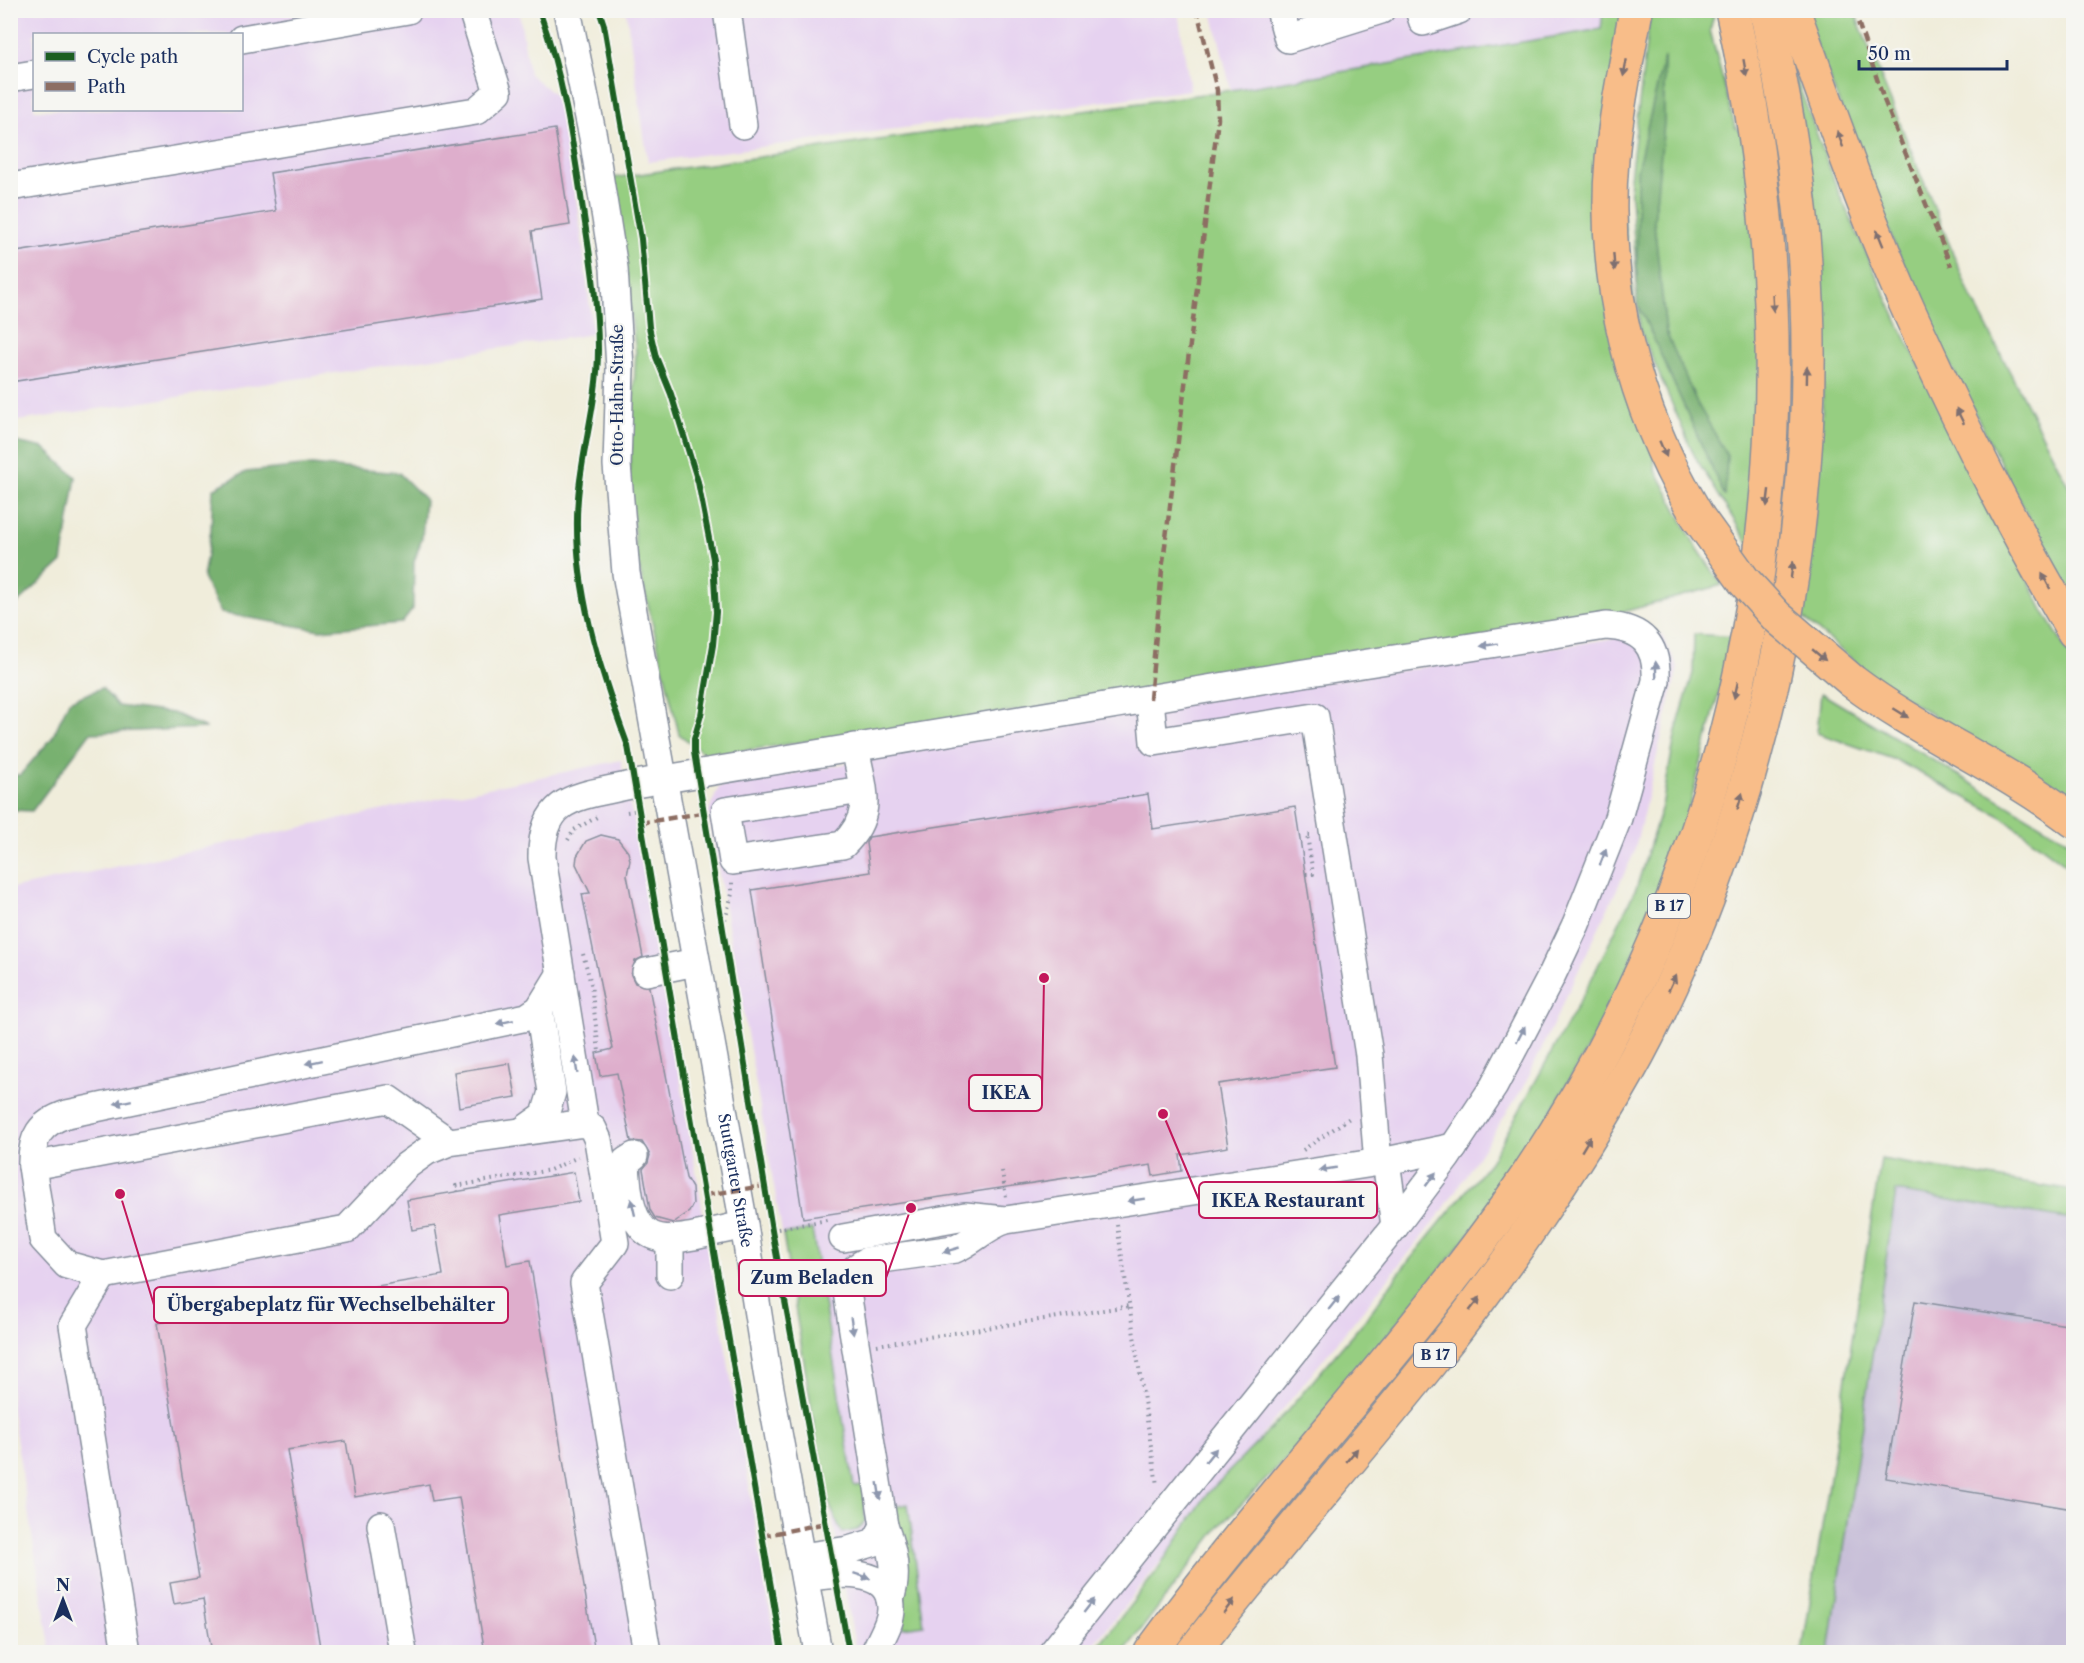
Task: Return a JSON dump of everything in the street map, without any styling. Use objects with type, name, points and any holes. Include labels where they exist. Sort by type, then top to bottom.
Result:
[{"type":"highway","points":[[1636,10],[1612,158],[1610,204],[1622,330],[1643,405],[1677,482],[1698,517],[1744,581],[1776,616],[1852,681],[1915,722],[2044,798],[2073,820]]},
{"type":"highway","name":"B 17","points":[[1151,1653],[1444,1290],[1551,1140],[1593,1067],[1652,946],[1683,873],[1726,734],[1746,647],[1770,483],[1774,361],[1769,236],[1761,164],[1732,10]]},
{"type":"highway","name":"B 17","points":[[1193,1653],[1245,1584],[1480,1299],[1532,1226],[1594,1130],[1647,1036],[1684,955],[1714,880],[1758,741],[1779,654],[1793,567],[1805,427],[1807,361],[1803,236],[1784,102],[1766,10]]},
{"type":"highway","points":[[1793,10],[1843,148],[1913,320],[1986,468],[2073,632]]},
{"type":"street","points":[[243,39],[408,10]]},
{"type":"street","points":[[10,187],[476,111],[498,92],[472,10]]},
{"type":"street","name":"Otto-Hahn-Straße","points":[[567,10],[593,137],[614,268],[620,368],[617,465],[620,514],[626,573],[662,780]]},
{"type":"street","points":[[727,10],[743,125]]},
{"type":"street","points":[[1280,10],[1288,39],[1381,10]]},
{"type":"street","points":[[1419,10],[1423,22],[1459,10]]},
{"type":"street","points":[[10,78],[33,74]]},
{"type":"street","points":[[647,1653],[584,1282],[615,1242],[600,1154],[593,1129],[585,1123],[542,858],[542,836],[551,813],[571,799],[662,780],[855,747],[1606,626],[1624,627],[1638,634],[1650,645],[1657,663],[1649,714],[1618,818],[1598,871],[1550,979],[1494,1086],[1454,1147],[1395,1226],[1053,1653]]},
{"type":"street","points":[[1150,699],[1154,741],[1315,717],[1367,1046],[1382,1162],[1395,1226]]},
{"type":"street","points":[[855,747],[862,790],[865,814],[856,832],[843,845],[733,861],[725,811],[862,790]]},
{"type":"street","name":"Stuttgarter Straße","points":[[662,780],[744,1225],[767,1372],[818,1653]]},
{"type":"street","points":[[646,972],[696,962]]},
{"type":"street","points":[[561,973],[538,1009],[527,1017],[67,1114],[49,1120],[36,1136],[31,1152],[43,1239],[67,1265],[103,1275],[347,1229],[406,1166],[427,1150],[449,1142],[585,1123]]},
{"type":"street","points":[[521,1132],[545,1115],[552,1092],[538,1009]]},
{"type":"street","points":[[32,1166],[388,1099],[449,1142]]},
{"type":"street","points":[[850,1272],[867,1261],[955,1250],[967,1244],[986,1228],[1006,1220],[1382,1162],[1454,1147]]},
{"type":"street","points":[[634,1156],[628,1158],[626,1169],[638,1225],[648,1236],[670,1240],[744,1225]]},
{"type":"street","points":[[875,1653],[889,1622],[890,1599],[896,1584],[891,1542],[884,1526],[847,1292],[846,1282],[850,1272],[841,1228],[966,1216],[1006,1220]]},
{"type":"street","points":[[670,1240],[670,1275]]},
{"type":"street","points":[[103,1275],[73,1324],[126,1653]]},
{"type":"street","points":[[381,1525],[403,1653]]},
{"type":"street","points":[[803,1568],[875,1542],[884,1526]]},
{"type":"street","points":[[803,1568],[835,1574],[866,1575],[878,1583],[890,1599]]},
{"type":"path","points":[[617,813],[639,810]]},
{"type":"path","points":[[563,850],[574,830],[598,816],[608,815]]},
{"type":"path","points":[[1306,874],[1313,874],[1307,835]]},
{"type":"path","points":[[722,931],[732,894],[733,861]]},
{"type":"path","points":[[582,952],[591,984],[599,1052]]},
{"type":"path","points":[[1300,1151],[1359,1112]]},
{"type":"path","points":[[457,1192],[456,1186],[550,1170],[575,1158],[600,1154]]},
{"type":"path","points":[[1114,1203],[1160,1502],[1168,1509]]},
{"type":"path","points":[[771,1230],[841,1228]]},
{"type":"path","points":[[856,1348],[1129,1306]]},
{"type":"shaded area","points":[[11,11],[519,11],[529,74],[560,99],[581,231],[593,334],[11,422]]},
{"type":"shaded area","points":[[626,11],[1178,11],[1190,90],[648,162]]},
{"type":"shaded area","points":[[1212,11],[1603,11],[1602,29],[1231,90]]},
{"type":"shaded area","points":[[1661,634],[1678,667],[1634,853],[1523,1088],[1441,1213],[1088,1652],[856,1652],[708,812],[719,787],[1126,712],[1615,638]]},
{"type":"shaded area","points":[[621,760],[629,803],[640,838],[777,1652],[51,1652],[11,1406],[10,889]]},
{"type":"shaded area","points":[[1896,1190],[2073,1220],[2073,1652],[1829,1652]]},
{"type":"green space","points":[[1603,11],[1624,11],[1608,95],[1655,468],[1694,543],[1722,585],[1612,615],[1296,670],[707,756],[679,734],[636,555],[629,476],[636,352],[612,178],[1231,90],[1601,29]]},
{"type":"green space","points":[[1650,11],[1715,11],[1710,30],[1735,127],[1746,134],[1763,283],[1753,551],[1694,455],[1640,330],[1630,179]]},
{"type":"green space","points":[[1803,11],[1854,11],[1968,290],[2073,495],[2073,604],[1934,333],[1896,248]]},
{"type":"green space","points":[[1664,57],[1664,123],[1654,222],[1666,332],[1697,403],[1727,455],[1725,497],[1637,302],[1637,170]]},
{"type":"green space","points":[[1794,73],[1838,191],[1898,323],[2044,612],[2073,661],[2073,804],[1855,666],[1855,662],[1802,617],[1817,490],[1822,404],[1823,319],[1816,226]]},
{"type":"green space","points":[[11,441],[44,448],[76,477],[62,562],[11,609]]},
{"type":"green space","points":[[312,465],[399,473],[425,499],[422,538],[414,562],[413,609],[402,623],[320,630],[221,613],[203,578],[211,530],[213,489],[246,472]]},
{"type":"green space","points":[[1694,634],[1733,637],[1681,841],[1610,1010],[1510,1183],[1297,1448],[1220,1526],[1124,1652],[1094,1652],[1156,1572],[1207,1494],[1282,1417],[1365,1320],[1403,1268],[1490,1162],[1590,982],[1637,886],[1662,806],[1676,731],[1693,673]]},
{"type":"green space","points":[[102,688],[118,706],[173,713],[206,728],[90,733],[32,811],[11,810],[11,775],[20,775],[52,738],[69,701]]},
{"type":"green space","points":[[1821,693],[2073,844],[2073,870],[2002,817],[1896,760],[1817,733]]},
{"type":"green space","points":[[1881,1159],[2073,1191],[2073,1220],[1896,1191],[1829,1652],[1802,1652]]},
{"type":"green space","points":[[812,1229],[854,1486],[867,1484],[869,1493],[864,1497],[865,1521],[857,1530],[842,1533],[826,1497],[783,1234]]},
{"type":"green space","points":[[908,1504],[924,1625],[903,1628],[904,1602],[891,1507]]},
{"type":"building","points":[[555,129],[570,225],[532,231],[542,299],[10,382],[10,253],[276,211],[270,173]]},
{"type":"building","points":[[1148,794],[1153,829],[1295,807],[1335,1067],[1218,1084],[1228,1147],[1180,1155],[1182,1171],[1153,1176],[1151,1165],[803,1218],[752,890],[870,872],[866,843],[869,837]]},
{"type":"building","points":[[601,835],[618,839],[628,852],[630,860],[627,875],[643,957],[635,961],[631,975],[635,983],[649,987],[686,1178],[692,1188],[693,1204],[689,1212],[673,1223],[655,1218],[650,1210],[643,1169],[650,1155],[642,1142],[631,1141],[617,1073],[600,1076],[596,1053],[613,1049],[582,894],[590,893],[576,864],[577,856],[586,841]]},
{"type":"building","points":[[510,1063],[516,1097],[459,1107],[454,1072]]},
{"type":"building","points":[[574,1172],[579,1202],[499,1215],[507,1265],[530,1261],[595,1653],[485,1653],[459,1497],[432,1501],[429,1484],[355,1497],[346,1441],[287,1450],[321,1653],[212,1653],[203,1599],[174,1604],[170,1583],[199,1578],[157,1323],[443,1275],[435,1226],[412,1230],[407,1200]]},
{"type":"building","points":[[1915,1301],[2073,1326],[2073,1509],[1886,1478]]},
{"type":"marked path","points":[[1150,699],[1162,570],[1218,119],[1217,90],[1197,10]]},
{"type":"marked path","points":[[1854,10],[1884,100],[1951,266]]},
{"type":"marked path","points":[[640,823],[702,813]]},
{"type":"marked path","points":[[705,1195],[764,1186]]},
{"type":"marked path","points":[[762,1536],[826,1523]]},
{"type":"cycle path","points":[[539,10],[555,59],[571,134],[597,314],[597,368],[578,498],[577,530],[583,593],[589,624],[607,686],[628,746],[782,1652]]},
{"type":"cycle path","points":[[599,10],[604,25],[641,239],[649,327],[656,357],[671,394],[698,482],[713,559],[716,612],[713,645],[701,715],[694,739],[694,752],[772,1230],[849,1652]]},
{"type":"place","name":"IKEA","points":[[1044,978]]},
{"type":"place","name":"IKEA Restaurant","points":[[1163,1114]]},
{"type":"place","name":"Übergabeplatz für Wechselbehälter","points":[[120,1194]]},
{"type":"place","name":"Zum Beladen","points":[[911,1208]]}]
